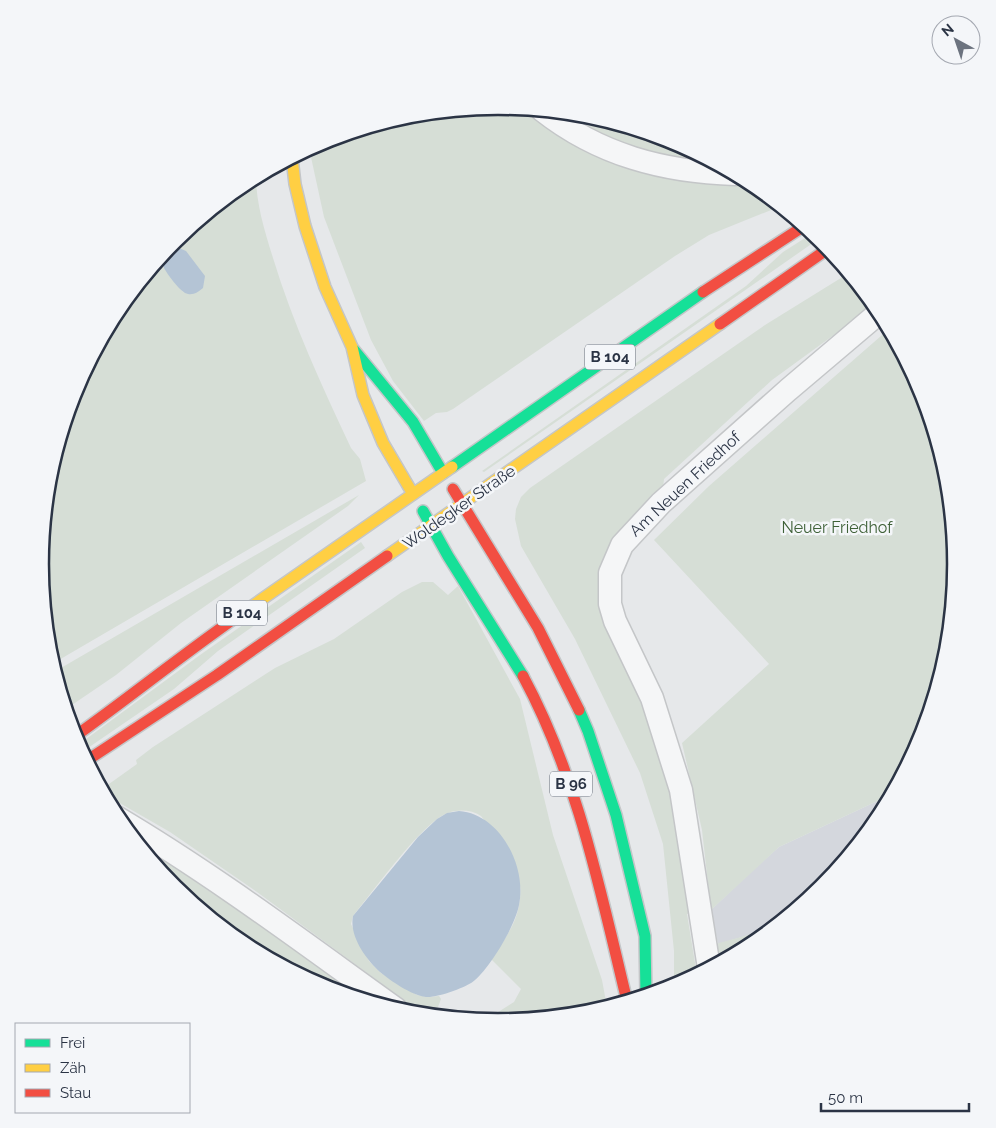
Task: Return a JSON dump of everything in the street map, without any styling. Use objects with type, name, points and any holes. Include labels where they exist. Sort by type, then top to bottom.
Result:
[{"type":"main road","points":[[293,164],[295,184],[305,226],[325,287],[352,347],[363,395],[383,442],[413,494]]},
{"type":"main road","name":"B 104","points":[[81,731],[134,694],[194,646],[701,293],[798,230]]},
{"type":"main road","name":"Woldegker Straße","points":[[92,757],[217,676],[822,252]]},
{"type":"main road","points":[[352,347],[413,422],[443,473]]},
{"type":"main road","name":"B 96","points":[[443,473],[538,628],[566,680],[588,731],[616,815],[645,936],[646,988]]},
{"type":"main road","name":"B 96","points":[[413,494],[457,570],[506,646],[534,696],[556,744],[593,853],[625,994]]},
{"type":"street","points":[[556,119],[597,145],[635,160],[696,173],[720,174]]},
{"type":"street","name":"Am Neuen Friedhof","points":[[708,961],[681,790],[652,698],[615,621],[610,604],[610,573],[622,545],[654,510],[788,390],[874,317]]},
{"type":"street","points":[[136,829],[250,904],[380,997]]},
{"type":"shaded area","points":[[881,799],[872,814],[836,860],[794,902],[754,934],[718,944],[711,910],[779,847]]},
{"type":"green space","points":[[498,115],[540,117],[548,124],[713,170],[748,190],[773,209],[709,235],[675,256],[453,409],[447,412],[436,413],[424,421],[393,381],[371,340],[324,217],[311,156],[354,139],[410,123],[469,116]]},
{"type":"green space","points":[[571,121],[614,130],[642,139],[703,164],[637,155]]},
{"type":"green space","points":[[257,185],[259,207],[264,228],[281,283],[340,425],[351,448],[360,459],[366,481],[59,660],[50,593],[50,535],[57,476],[73,420],[95,365],[109,339],[124,314],[160,268],[164,267],[183,292],[169,258],[202,226]]},
{"type":"green space","points":[[806,237],[813,243],[484,472],[482,471],[746,286],[783,252]]},
{"type":"green space","points":[[843,277],[869,310],[772,380],[664,479],[663,488],[608,555],[627,662],[662,750],[692,913],[687,914],[696,968],[674,977],[674,951],[663,844],[640,773],[575,639],[521,546],[515,519],[516,509],[521,497],[530,488],[765,325]]},
{"type":"green space","name":"Neuer Friedhof","points":[[884,334],[913,392],[932,448],[939,476],[943,505],[947,564],[943,623],[939,652],[932,680],[913,736],[901,763],[881,799],[779,847],[711,910],[702,830],[682,743],[769,664],[654,540],[709,486]]},
{"type":"green space","points":[[359,495],[348,506],[181,623],[116,675],[72,705],[61,668]]},
{"type":"green space","points":[[361,542],[365,548],[218,651],[174,689],[88,748],[85,740],[200,655]]},
{"type":"green space","points":[[422,582],[433,582],[448,595],[458,586],[520,699],[553,835],[602,980],[606,1000],[557,1009],[497,1013],[514,1002],[521,989],[491,959],[515,920],[519,905],[520,886],[495,838],[481,816],[477,814],[470,811],[448,813],[425,829],[353,916],[351,924],[369,961],[381,973],[417,995],[439,996],[441,999],[438,1007],[430,1008],[411,1005],[257,892],[170,832],[116,801],[107,785],[137,764],[136,760],[153,747],[275,668],[334,639],[402,592]]},
{"type":"green space","points":[[149,846],[349,987],[299,967],[248,938],[180,882]]},
{"type":"green space","points":[[754,933],[715,958],[712,945]]},
{"type":"water","points":[[178,248],[186,251],[205,276],[203,288],[194,294],[185,293],[164,268],[163,264]]},
{"type":"water","points":[[459,811],[474,814],[487,821],[507,844],[519,874],[519,905],[513,924],[502,945],[475,980],[452,992],[431,997],[420,996],[385,976],[364,954],[356,939],[352,924],[353,916],[418,837],[437,819],[447,813]]},
{"type":"traffic: fast","points":[[452,467],[703,292]]},
{"type":"traffic: fast","points":[[354,350],[413,422],[443,473]]},
{"type":"traffic: fast","points":[[423,511],[448,556],[523,676]]},
{"type":"traffic: fast","points":[[579,710],[588,731],[616,815],[645,936],[646,988]]},
{"type":"traffic: slow","points":[[293,164],[295,184],[305,226],[325,287],[352,347],[363,395],[383,443],[413,494]]},
{"type":"traffic: slow","points":[[387,556],[720,324]]},
{"type":"traffic: slow","points":[[248,609],[452,467]]},
{"type":"traffic: jam","points":[[703,292],[798,230]]},
{"type":"traffic: jam","points":[[720,324],[822,253]]},
{"type":"traffic: jam","points":[[453,489],[538,628],[579,710]]},
{"type":"traffic: jam","points":[[92,757],[217,675],[387,556]]},
{"type":"traffic: jam","points":[[81,732],[248,609]]},
{"type":"traffic: jam","points":[[523,676],[559,754],[573,794],[597,876],[625,994]]}]
